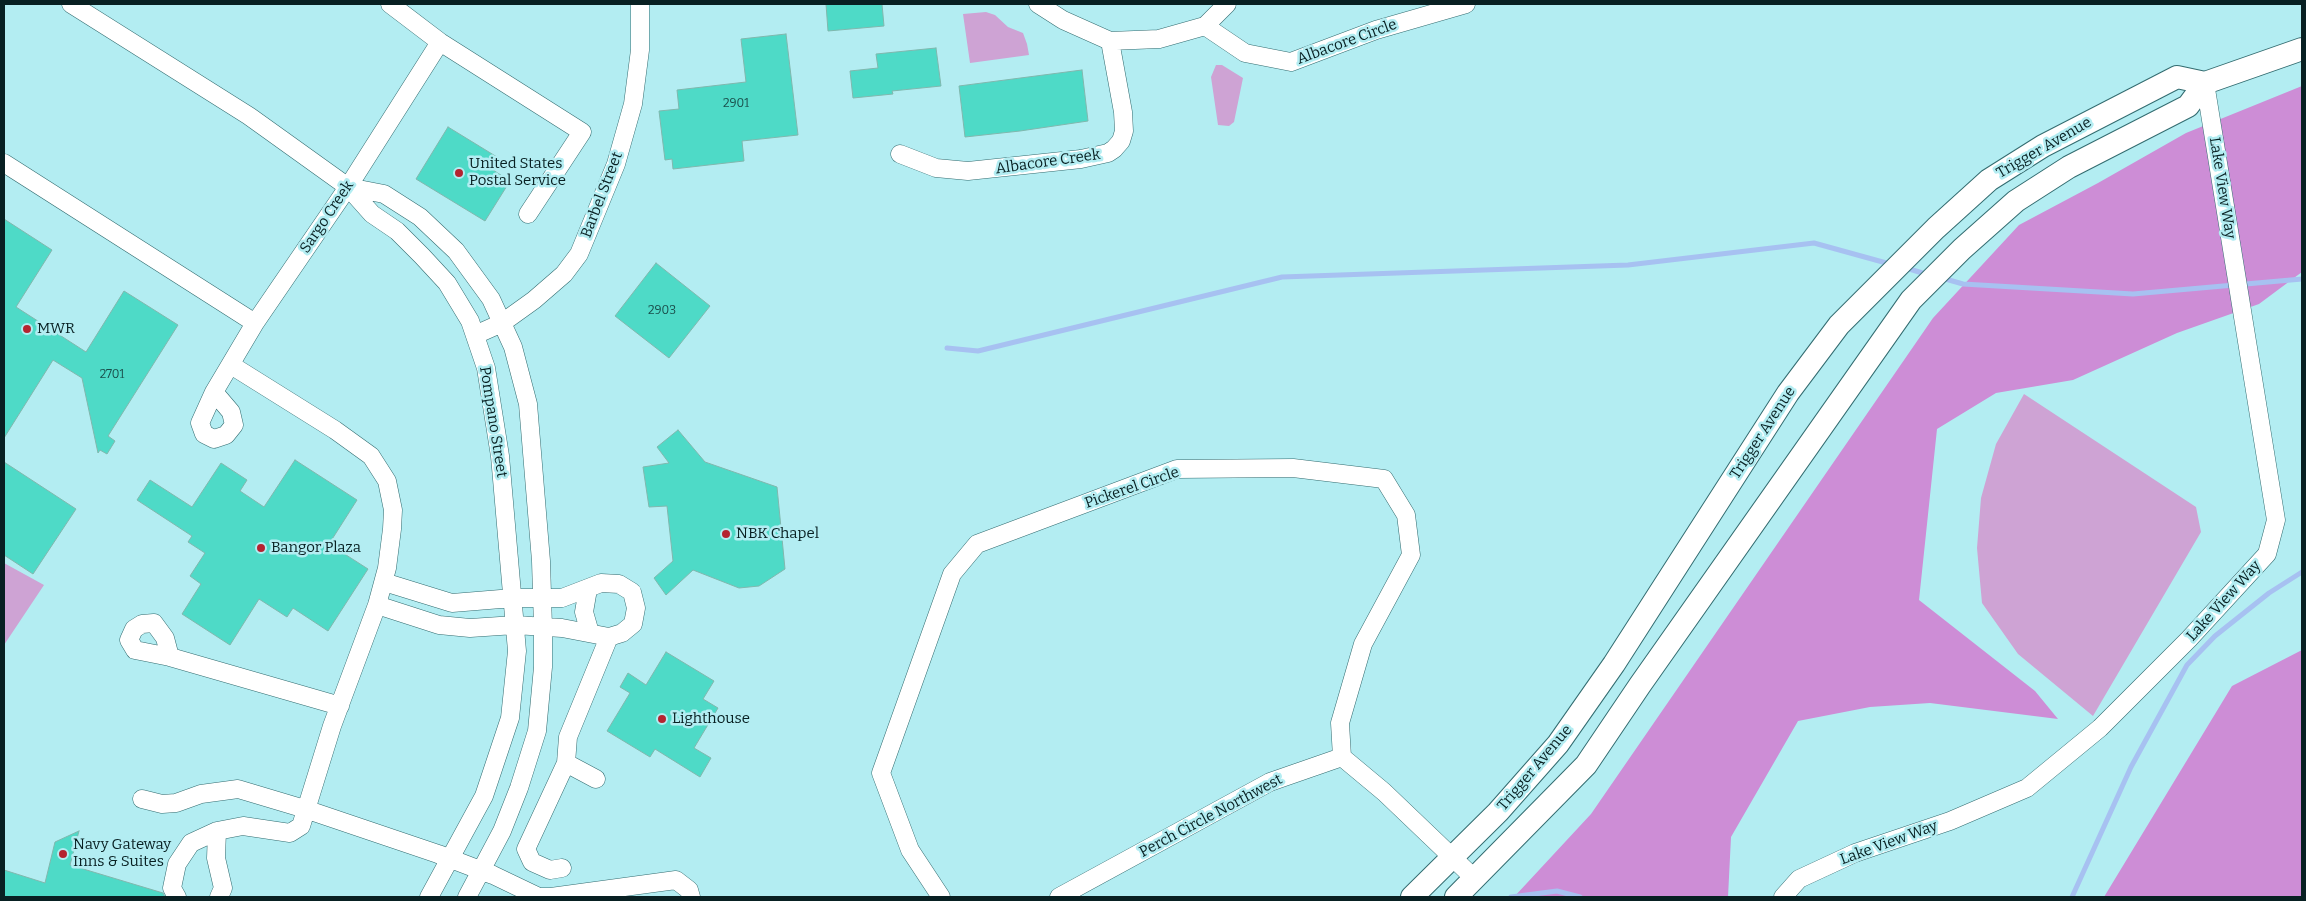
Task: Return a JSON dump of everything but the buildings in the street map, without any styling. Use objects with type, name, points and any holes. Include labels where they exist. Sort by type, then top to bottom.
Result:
[{"type":"main road","points":[[2205,83],[2302,49]]},
{"type":"main road","name":"Trigger Avenue","points":[[1412,897],[1453,859],[1498,812],[1558,744],[1619,656],[1788,393],[1846,319],[1936,228],[1989,180],[2043,146],[2177,77],[2205,83],[2188,106],[2069,168],[2016,201],[1962,249],[1911,300],[1640,685],[1586,765],[1456,897]]},
{"type":"street","points":[[71,4],[249,116],[348,187],[384,194],[420,216],[456,251],[491,299],[513,347],[528,404],[541,562],[544,628],[543,668],[537,731],[519,788],[502,831],[467,897]]},
{"type":"street","points":[[390,4],[440,42],[582,132],[528,214]]},
{"type":"street","name":"Barbel Street","points":[[475,335],[502,323],[534,300],[564,274],[579,254],[616,164],[633,104],[640,50],[640,4]]},
{"type":"street","points":[[1038,4],[1063,20],[1110,41],[1158,39],[1205,26],[1227,4]]},
{"type":"street","name":"Albacore Circle","points":[[1205,26],[1245,53],[1291,62],[1376,30],[1466,4]]},
{"type":"street","name":"Albacore Creek","points":[[900,154],[936,168],[968,171],[1080,160],[1108,153],[1121,141],[1124,130],[1123,112],[1110,41]]},
{"type":"street","name":"Sargo Creek","points":[[214,392],[255,323],[348,187],[440,42]]},
{"type":"street","name":"Lake View Way","points":[[1783,897],[1799,879],[1855,853],[1950,821],[2027,788],[2100,728],[2189,640],[2267,554],[2276,520],[2205,83]]},
{"type":"street","points":[[4,163],[255,323]]},
{"type":"street","name":"Pompano Street","points":[[348,187],[372,214],[397,231],[446,284],[470,321],[486,368],[500,456],[517,651],[510,718],[484,796],[429,897]]},
{"type":"street","points":[[176,897],[172,888],[177,864],[191,843],[217,831],[243,826],[290,833],[301,826],[305,808],[384,582],[393,510],[387,481],[371,456],[335,430],[231,365]]},
{"type":"street","name":"Pickerel Circle","points":[[941,897],[910,850],[881,773],[952,574],[977,544],[1178,469],[1293,468],[1384,479],[1406,515],[1411,555],[1362,644],[1340,723],[1342,757]]},
{"type":"street","points":[[377,605],[439,624],[470,628],[515,625],[590,633],[609,637],[622,633],[633,624],[636,608],[632,592],[619,584],[601,583],[562,598],[513,598],[452,603],[384,582]]},
{"type":"street","points":[[588,589],[584,612],[590,633]]},
{"type":"street","points":[[562,868],[550,870],[532,862],[526,849],[566,763],[568,737],[609,637]]},
{"type":"street","points":[[170,657],[340,706]]},
{"type":"street","points":[[1342,757],[1390,798],[1474,878]]},
{"type":"street","name":"Perch Circle Northwest","points":[[1058,897],[1270,782],[1342,757]]},
{"type":"street","points":[[566,763],[596,779]]},
{"type":"street","points":[[142,799],[162,804],[176,803],[201,794],[238,789],[305,808],[449,859],[539,897],[676,880],[689,890],[691,897]]},
{"type":"street","points":[[217,831],[216,858],[223,888],[219,897]]},
{"type":"shaded area","points":[[986,12],[995,15],[1008,27],[1023,33],[1029,55],[970,63],[963,14]]},
{"type":"shaded area","points":[[1216,65],[1222,65],[1243,78],[1234,122],[1229,126],[1218,125],[1211,77]]},
{"type":"shaded area","points":[[2302,86],[2302,272],[2259,304],[2177,333],[2073,380],[1996,393],[1937,429],[1919,600],[2035,691],[2058,719],[1930,703],[1870,707],[1798,721],[1731,837],[1728,897],[1514,897],[1591,814],[1933,318],[2019,225],[2186,133]]},
{"type":"shaded area","points":[[2024,394],[2196,507],[2201,532],[2093,716],[2018,654],[1982,603],[1977,548],[1981,498],[1996,444]]},
{"type":"shaded area","points":[[4,563],[44,585],[4,645]]},
{"type":"shaded area","points":[[2302,650],[2302,897],[2104,897],[2232,686]]},
{"type":"waterway","points":[[947,348],[978,351],[1282,277],[1628,265],[1814,243],[1890,264]]},
{"type":"waterway","points":[[1906,268],[1929,275]]},
{"type":"waterway","points":[[1942,278],[1963,284],[2133,294],[2302,279]]},
{"type":"waterway","points":[[2072,897],[2131,767],[2187,665],[2215,636],[2269,593],[2302,572]]},
{"type":"waterway","points":[[1511,897],[1557,891],[1580,897]]},
{"type":"place","name":"United States Postal Service","points":[[459,173]]},
{"type":"place","name":"MWR","points":[[27,329]]},
{"type":"place","name":"NBK Chapel","points":[[726,534]]},
{"type":"place","name":"Bangor Plaza","points":[[261,548]]},
{"type":"place","name":"Lighthouse","points":[[662,719]]},
{"type":"place","name":"Navy Gateway Inns & Suites","points":[[63,854]]}]
